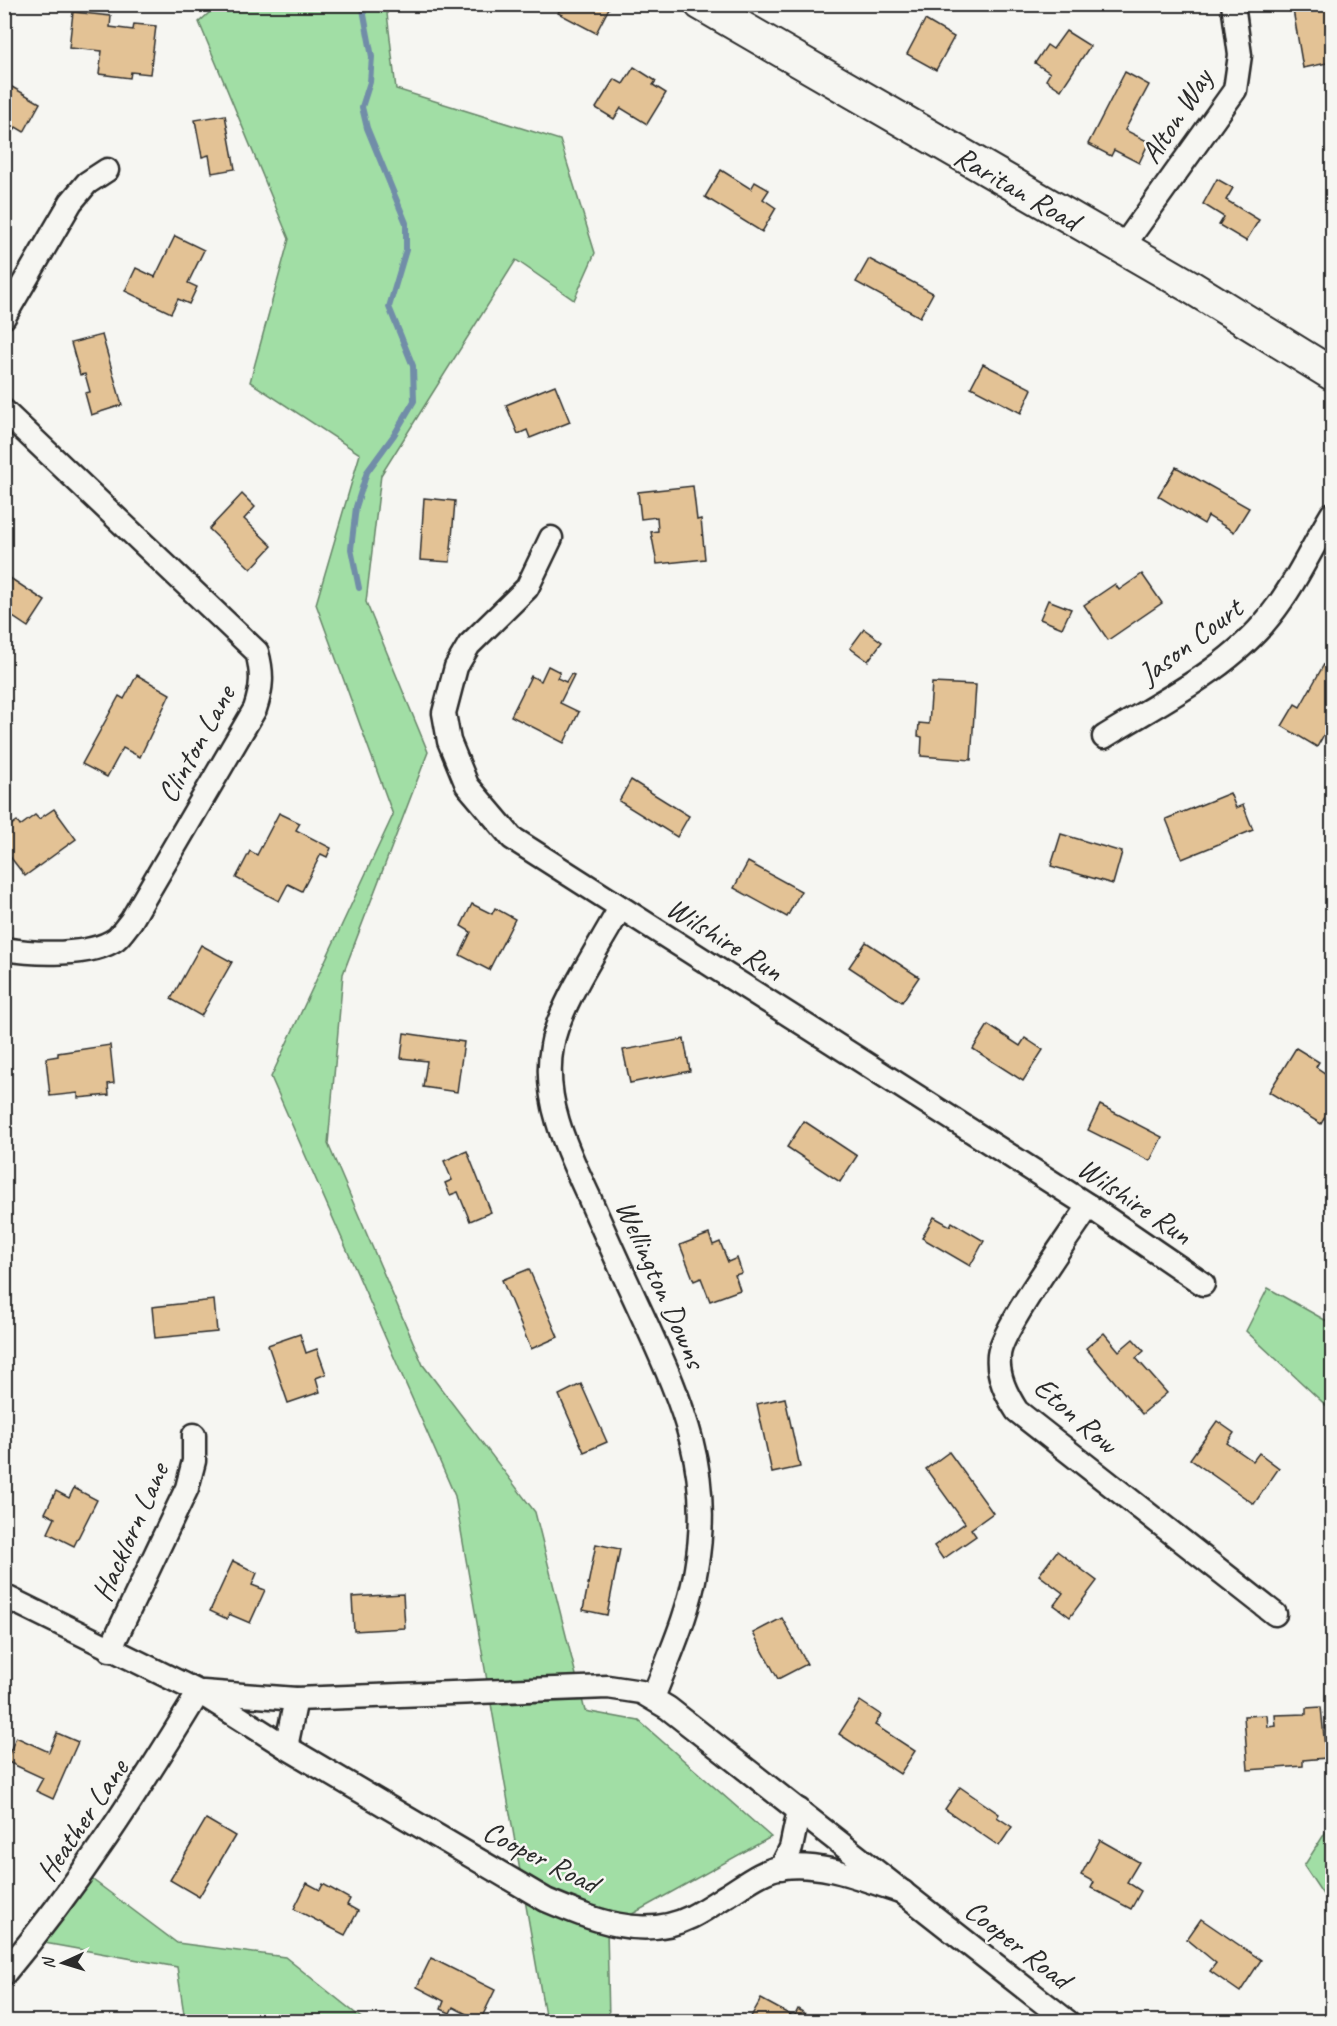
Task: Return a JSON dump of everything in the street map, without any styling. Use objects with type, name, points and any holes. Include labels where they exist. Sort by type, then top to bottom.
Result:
[{"type":"street","name":"Raritan Road","points":[[701,4],[1191,287],[1332,374]]},
{"type":"street","name":"Alton Way","points":[[1122,248],[1235,90],[1240,55],[1233,4]]},
{"type":"street","points":[[4,317],[71,202],[87,183],[107,170]]},
{"type":"street","name":"Clinton Lane","points":[[4,411],[257,652],[262,671],[261,690],[255,710],[130,921],[116,939],[100,946],[62,952],[4,949]]},
{"type":"street","name":"Jason Court","points":[[1104,737],[1197,680],[1244,644],[1271,616],[1332,514]]},
{"type":"street","name":"Wilshire Run","points":[[551,538],[526,588],[469,645],[456,667],[444,712],[449,741],[467,785],[512,838],[1089,1206],[1203,1284]]},
{"type":"street","name":"Wellington Downs","points":[[621,908],[562,1015],[552,1045],[550,1068],[552,1104],[569,1153],[680,1400],[700,1486],[702,1530],[688,1606],[653,1698]]},
{"type":"street","name":"Eton Row","points":[[1089,1206],[1016,1318],[999,1354],[1005,1391],[1017,1411],[1275,1614]]},
{"type":"street","name":"Hacklorn Lane","points":[[110,1650],[187,1488],[194,1461],[194,1435]]},
{"type":"street","name":"Cooper Road","points":[[4,1596],[199,1692],[286,1747],[546,1900],[587,1917],[620,1926],[663,1927],[690,1918],[765,1872],[799,1866],[832,1870],[903,1892]]},
{"type":"street","name":"Cooper Road","points":[[199,1692],[296,1699],[629,1688],[653,1698],[1068,2022]]},
{"type":"street","name":"Heather Lane","points":[[4,1974],[56,1912],[127,1810],[199,1692]]},
{"type":"street","points":[[286,1747],[296,1699]]},
{"type":"street","points":[[781,1868],[791,1848],[799,1810]]},
{"type":"green space","points":[[218,5],[386,5],[396,89],[560,140],[595,253],[574,300],[516,260],[381,475],[366,602],[428,752],[343,974],[328,1144],[423,1365],[535,1512],[585,1711],[639,1721],[771,1837],[607,1928],[609,2021],[546,2021],[455,1496],[271,1077],[393,815],[316,604],[360,454],[250,382],[289,239],[199,22]]},
{"type":"green space","points":[[1268,1288],[1332,1324],[1332,1411],[1246,1331]]},
{"type":"green space","points":[[1332,1822],[1332,1908],[1304,1866]]},
{"type":"green space","points":[[85,1874],[177,1943],[285,1957],[365,2021],[185,2021],[177,1967],[28,1940]]},
{"type":"building","points":[[563,4],[603,4],[609,8],[596,33],[558,13]]},
{"type":"building","points":[[1292,4],[1332,4],[1332,16],[1329,17],[1332,62],[1303,68]]},
{"type":"building","points":[[73,12],[111,16],[110,27],[133,30],[134,24],[156,26],[150,74],[131,72],[130,78],[99,74],[102,51],[69,48]]},
{"type":"building","points":[[925,20],[954,37],[936,70],[907,54]]},
{"type":"building","points":[[1066,31],[1090,46],[1061,90],[1046,80],[1050,73],[1035,63],[1047,45],[1053,49]]},
{"type":"building","points":[[634,67],[656,81],[653,85],[666,93],[647,124],[621,108],[614,119],[596,108],[614,79],[623,84]]},
{"type":"building","points":[[1125,72],[1149,85],[1125,130],[1149,142],[1139,163],[1114,150],[1111,156],[1088,144]]},
{"type":"building","points":[[5,83],[40,103],[24,132],[16,127],[4,148]]},
{"type":"building","points":[[225,115],[235,169],[212,173],[209,155],[202,157],[195,120]]},
{"type":"building","points":[[721,170],[751,189],[755,182],[769,190],[763,199],[776,208],[762,232],[705,197]]},
{"type":"building","points":[[1217,179],[1233,188],[1226,200],[1259,220],[1246,241],[1219,225],[1224,217],[1203,204]]},
{"type":"building","points":[[175,236],[204,250],[188,283],[197,287],[189,304],[178,299],[171,313],[125,291],[136,268],[155,277]]},
{"type":"building","points":[[869,259],[933,293],[920,317],[856,282]]},
{"type":"building","points":[[102,335],[122,405],[91,415],[85,393],[90,392],[85,374],[80,375],[71,343]]},
{"type":"building","points":[[983,364],[1032,389],[1021,413],[971,387]]},
{"type":"building","points":[[555,385],[570,422],[530,438],[527,430],[518,434],[506,405]]},
{"type":"building","points":[[1176,467],[1249,508],[1234,532],[1208,516],[1204,524],[1158,496]]},
{"type":"building","points":[[693,486],[697,520],[701,519],[705,559],[657,564],[651,532],[658,531],[657,517],[641,519],[638,492]]},
{"type":"building","points":[[242,494],[255,507],[244,519],[272,546],[251,569],[209,529]]},
{"type":"building","points":[[424,498],[455,501],[450,562],[420,560]]},
{"type":"building","points":[[4,574],[45,601],[28,627],[4,611]]},
{"type":"building","points":[[1142,574],[1162,603],[1108,640],[1084,605],[1115,584],[1119,590]]},
{"type":"building","points":[[1048,600],[1071,609],[1062,628],[1040,619]]},
{"type":"building","points":[[864,629],[882,642],[868,661],[850,648]]},
{"type":"building","points":[[1327,659],[1332,662],[1332,720],[1317,747],[1282,726],[1295,704],[1300,707]]},
{"type":"building","points":[[548,666],[560,672],[557,678],[566,682],[571,674],[574,675],[560,703],[579,712],[564,743],[511,716],[531,676],[541,681]]},
{"type":"building","points":[[137,675],[170,694],[140,757],[123,748],[107,777],[82,764],[119,696],[124,699]]},
{"type":"building","points":[[932,683],[976,685],[971,760],[921,756],[922,737],[918,736],[919,723],[929,724]]},
{"type":"building","points":[[631,780],[689,816],[677,837],[619,801]]},
{"type":"building","points":[[1230,793],[1236,808],[1243,805],[1253,830],[1182,859],[1166,819]]},
{"type":"building","points":[[54,809],[76,839],[25,876],[4,849],[4,830],[17,821],[20,826],[35,815],[39,819]]},
{"type":"building","points":[[279,813],[300,823],[296,830],[331,848],[327,857],[321,854],[302,891],[288,884],[279,901],[236,878],[250,851],[257,855]]},
{"type":"building","points":[[1061,834],[1122,852],[1113,884],[1051,866]]},
{"type":"building","points":[[748,862],[801,891],[787,917],[734,888]]},
{"type":"building","points":[[472,904],[492,914],[495,908],[515,919],[489,970],[460,955],[471,932],[461,926]]},
{"type":"building","points":[[866,942],[919,977],[902,1002],[849,967]]},
{"type":"building","points":[[201,945],[232,962],[201,1016],[171,999]]},
{"type":"building","points":[[988,1025],[1020,1046],[1025,1038],[1043,1050],[1023,1081],[973,1049]]},
{"type":"building","points":[[404,1033],[464,1042],[457,1092],[423,1087],[427,1061],[401,1058]]},
{"type":"building","points":[[684,1039],[690,1071],[630,1083],[623,1050]]},
{"type":"building","points":[[110,1045],[114,1083],[108,1084],[109,1095],[78,1098],[78,1093],[50,1096],[46,1058],[58,1056],[58,1053]]},
{"type":"building","points":[[1296,1048],[1319,1062],[1316,1067],[1332,1078],[1332,1105],[1321,1124],[1269,1092]]},
{"type":"building","points":[[1100,1105],[1162,1137],[1150,1161],[1088,1130]]},
{"type":"building","points":[[804,1121],[857,1156],[840,1182],[787,1147]]},
{"type":"building","points":[[467,1151],[491,1212],[470,1221],[458,1192],[450,1195],[445,1183],[452,1180],[444,1161]]},
{"type":"building","points":[[934,1217],[950,1226],[952,1222],[984,1241],[970,1266],[922,1238]]},
{"type":"building","points":[[709,1234],[713,1245],[720,1242],[728,1262],[737,1258],[742,1273],[735,1275],[740,1290],[710,1301],[701,1278],[694,1281],[680,1245]]},
{"type":"building","points":[[529,1269],[558,1337],[531,1349],[502,1280]]},
{"type":"building","points":[[214,1300],[217,1332],[155,1338],[152,1307]]},
{"type":"building","points":[[1104,1333],[1119,1351],[1133,1339],[1144,1351],[1136,1358],[1167,1393],[1142,1414],[1086,1348]]},
{"type":"building","points":[[300,1334],[306,1353],[317,1349],[326,1374],[316,1378],[320,1392],[288,1403],[268,1345]]},
{"type":"building","points":[[581,1384],[607,1442],[584,1452],[559,1395]]},
{"type":"building","points":[[785,1398],[800,1467],[772,1473],[757,1404]]},
{"type":"building","points":[[1217,1421],[1234,1433],[1227,1443],[1253,1461],[1259,1453],[1279,1468],[1254,1504],[1190,1459]]},
{"type":"building","points":[[949,1452],[993,1513],[971,1529],[976,1536],[943,1559],[934,1546],[965,1523],[926,1469]]},
{"type":"building","points":[[74,1488],[97,1500],[74,1546],[48,1533],[55,1518],[45,1513],[56,1491],[69,1498]]},
{"type":"building","points":[[596,1544],[620,1549],[607,1615],[583,1610]]},
{"type":"building","points":[[1057,1551],[1097,1581],[1070,1617],[1054,1605],[1063,1593],[1039,1575]]},
{"type":"building","points":[[233,1561],[257,1573],[252,1585],[265,1590],[250,1623],[229,1614],[227,1619],[210,1611]]},
{"type":"building","points":[[403,1594],[405,1628],[354,1631],[352,1597]]},
{"type":"building","points":[[782,1618],[807,1664],[778,1679],[753,1633]]},
{"type":"building","points":[[860,1701],[881,1715],[875,1725],[915,1751],[900,1774],[839,1734]]},
{"type":"building","points":[[1321,1707],[1326,1758],[1303,1760],[1303,1766],[1248,1770],[1244,1716],[1267,1715],[1268,1727],[1276,1726],[1275,1715],[1306,1714],[1306,1708]]},
{"type":"building","points":[[57,1733],[78,1742],[53,1799],[36,1791],[43,1778],[6,1761],[16,1737],[49,1752]]},
{"type":"building","points":[[960,1787],[999,1814],[997,1817],[1012,1827],[999,1846],[945,1809]]},
{"type":"building","points":[[206,1819],[235,1836],[199,1897],[170,1880]]},
{"type":"building","points":[[1100,1840],[1139,1862],[1127,1882],[1141,1891],[1131,1909],[1091,1888],[1094,1882],[1081,1875]]},
{"type":"building","points":[[307,1883],[320,1890],[323,1884],[350,1899],[347,1905],[358,1911],[345,1935],[294,1909]]},
{"type":"building","points":[[1201,1919],[1261,1960],[1240,1992],[1210,1971],[1216,1963],[1187,1939]]},
{"type":"building","points":[[431,1958],[495,1990],[480,2021],[453,2007],[450,2013],[441,2009],[444,2001],[417,1987]]},
{"type":"building","points":[[761,1999],[794,2017],[798,2009],[819,2022],[748,2022]]},
{"type":"waterway","points":[[359,588],[351,549],[356,507],[367,472],[394,435],[414,401],[413,366],[389,307],[406,250],[406,223],[367,128],[362,107],[370,82],[372,57],[362,4]]}]
